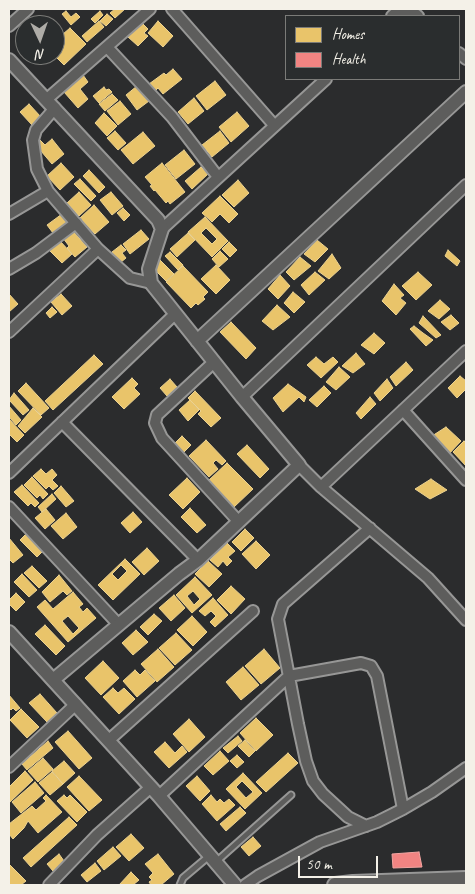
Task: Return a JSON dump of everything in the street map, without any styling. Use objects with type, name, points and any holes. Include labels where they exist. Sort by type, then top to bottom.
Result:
[{"type":"main road","points":[[335,885],[466,879]]},
{"type":"street","points":[[9,26],[28,9]]},
{"type":"street","points":[[150,9],[107,47],[51,104],[36,130],[33,140],[37,169],[48,191],[98,249],[130,278],[151,283]]},
{"type":"street","points":[[172,9],[274,125]]},
{"type":"street","points":[[396,12],[410,10],[417,15]]},
{"type":"street","points":[[107,47],[172,117],[218,177]]},
{"type":"street","points":[[9,60],[158,220],[162,229]]},
{"type":"street","points":[[325,80],[162,229],[149,269],[151,283],[242,397],[300,465],[321,487],[428,578],[466,620]]},
{"type":"street","points":[[197,341],[466,92]]},
{"type":"street","points":[[242,397],[466,185]]},
{"type":"street","points":[[9,214],[48,191]]},
{"type":"street","points":[[9,268],[36,253],[76,223]]},
{"type":"street","points":[[9,332],[98,249]]},
{"type":"street","points":[[9,472],[175,314]]},
{"type":"street","points":[[321,487],[466,351]]},
{"type":"street","points":[[214,362],[157,415],[155,423],[162,438],[239,522]]},
{"type":"street","points":[[403,410],[466,480]]},
{"type":"street","points":[[62,422],[198,560]]},
{"type":"street","points":[[53,680],[198,560],[300,465]]},
{"type":"street","points":[[9,507],[119,625]]},
{"type":"street","points":[[366,826],[348,817],[323,794],[313,781],[306,761],[278,624],[281,607],[370,528]]},
{"type":"street","points":[[109,740],[253,611]]},
{"type":"street","points":[[9,632],[155,791],[214,858],[235,885]]},
{"type":"street","points":[[49,885],[97,835],[155,791],[289,676],[361,663],[371,666],[377,676],[404,810]]},
{"type":"street","points":[[9,767],[76,704]]},
{"type":"street","points":[[245,885],[320,842],[404,810],[466,768]]},
{"type":"lane","points":[[180,885],[183,878],[214,858],[291,795]]},
{"type":"building: Homes","points":[[115,9],[125,9],[115,18],[110,13]]},
{"type":"building: Homes","points":[[66,11],[71,17],[76,13],[80,17],[71,25],[65,15],[62,14]]},
{"type":"building: Homes","points":[[100,11],[103,15],[95,23],[91,19]]},
{"type":"building: Homes","points":[[107,14],[113,19],[106,26],[100,21]]},
{"type":"building: Homes","points":[[99,21],[104,27],[87,42],[82,36]]},
{"type":"building: Homes","points":[[158,21],[173,36],[163,47],[148,33]]},
{"type":"building: Homes","points":[[142,23],[148,29],[144,33],[148,36],[138,46],[128,37]]},
{"type":"building: Homes","points":[[70,28],[86,44],[65,64],[65,32]]},
{"type":"building: Homes","points":[[173,69],[182,79],[163,94],[158,88],[155,91],[149,84]]},
{"type":"building: Homes","points":[[83,75],[88,82],[80,89],[88,99],[78,108],[64,92]]},
{"type":"building: Homes","points":[[215,81],[226,95],[207,110],[196,96]]},
{"type":"building: Homes","points":[[137,86],[149,101],[137,110],[126,95]]},
{"type":"building: Homes","points":[[104,87],[112,92],[99,103],[93,96]]},
{"type":"building: Homes","points":[[112,94],[118,100],[105,111],[99,104]]},
{"type":"building: Homes","points":[[194,98],[204,111],[188,124],[178,112]]},
{"type":"building: Homes","points":[[120,101],[131,114],[118,125],[107,111]]},
{"type":"building: Homes","points":[[29,104],[41,117],[32,125],[20,112]]},
{"type":"building: Homes","points":[[237,112],[249,126],[231,142],[219,127]]},
{"type":"building: Homes","points":[[104,113],[117,126],[107,136],[95,123]]},
{"type":"building: Homes","points":[[115,131],[126,143],[118,150],[107,138]]},
{"type":"building: Homes","points":[[220,131],[229,143],[212,157],[202,145]]},
{"type":"building: Homes","points":[[143,132],[155,146],[133,164],[121,150]]},
{"type":"building: Homes","points":[[52,139],[64,154],[52,164],[35,144],[40,140],[45,145]]},
{"type":"building: Homes","points":[[184,150],[195,164],[176,179],[165,165]]},
{"type":"building: Homes","points":[[61,163],[74,177],[60,190],[47,176]]},
{"type":"building: Homes","points":[[162,163],[185,192],[170,204],[168,201],[166,203],[154,191],[150,186],[152,185],[145,177]]},
{"type":"building: Homes","points":[[201,167],[208,174],[192,189],[185,181]]},
{"type":"building: Homes","points":[[89,170],[105,187],[99,193],[83,176]]},
{"type":"building: Homes","points":[[80,179],[96,196],[91,201],[74,184]]},
{"type":"building: Homes","points":[[238,180],[249,193],[234,207],[222,195]]},
{"type":"building: Homes","points":[[79,192],[91,205],[79,216],[67,203]]},
{"type":"building: Homes","points":[[111,192],[123,206],[112,215],[100,200]]},
{"type":"building: Homes","points":[[220,196],[238,214],[229,223],[220,214],[212,222],[202,213]]},
{"type":"building: Homes","points":[[94,205],[109,222],[95,234],[80,218]]},
{"type":"building: Homes","points":[[123,208],[130,215],[124,221],[117,213]]},
{"type":"building: Homes","points":[[62,214],[71,226],[56,237],[47,225]]},
{"type":"building: Homes","points":[[205,217],[228,241],[212,257],[188,232]],"holes":[[[206,228],[217,239],[212,244],[201,233]]]},
{"type":"building: Homes","points":[[72,230],[87,247],[75,257],[67,248],[69,246],[63,238]]},
{"type":"building: Homes","points":[[141,230],[149,239],[130,254],[123,244]]},
{"type":"building: Homes","points":[[188,233],[195,240],[177,257],[170,249]]},
{"type":"building: Homes","points":[[317,240],[328,249],[315,262],[304,254]]},
{"type":"building: Homes","points":[[60,241],[72,254],[62,263],[49,250]]},
{"type":"building: Homes","points":[[229,242],[237,250],[230,257],[222,249]]},
{"type":"building: Homes","points":[[121,245],[126,250],[122,253],[126,258],[120,263],[112,252]]},
{"type":"building: Homes","points":[[448,250],[460,261],[457,266],[445,256]]},
{"type":"building: Homes","points":[[220,251],[228,259],[219,267],[212,259]]},
{"type":"building: Homes","points":[[170,252],[183,265],[178,270],[165,256]]},
{"type":"building: Homes","points":[[332,254],[341,268],[329,279],[318,271]]},
{"type":"building: Homes","points":[[300,257],[311,266],[294,280],[286,272]]},
{"type":"building: Homes","points":[[160,260],[174,274],[166,281],[152,267]]},
{"type":"building: Homes","points":[[216,265],[230,280],[216,294],[201,279]]},
{"type":"building: Homes","points":[[183,266],[208,292],[203,297],[205,299],[198,305],[196,303],[191,308],[166,282]]},
{"type":"building: Homes","points":[[315,272],[325,280],[309,295],[301,285]]},
{"type":"building: Homes","points":[[418,272],[432,285],[416,300],[402,286]]},
{"type":"building: Homes","points":[[280,275],[290,286],[278,299],[268,289]]},
{"type":"building: Homes","points":[[394,284],[404,295],[400,298],[406,303],[396,315],[382,301]]},
{"type":"building: Homes","points":[[293,292],[305,302],[294,313],[284,303]]},
{"type":"building: Homes","points":[[9,294],[18,304],[9,312]]},
{"type":"building: Homes","points":[[61,294],[72,306],[62,315],[51,302]]},
{"type":"building: Homes","points":[[440,300],[450,309],[439,319],[428,311]]},
{"type":"building: Homes","points":[[277,305],[290,317],[273,330],[262,321]]},
{"type":"building: Homes","points":[[52,307],[57,312],[50,318],[46,313]]},
{"type":"building: Homes","points":[[451,315],[459,323],[450,330],[441,322]]},
{"type":"building: Homes","points":[[423,316],[441,335],[436,338],[419,323]]},
{"type":"building: Homes","points":[[231,322],[256,348],[246,359],[220,332]]},
{"type":"building: Homes","points":[[414,326],[433,340],[426,346],[410,329]]},
{"type":"building: Homes","points":[[374,333],[385,343],[374,354],[361,345]]},
{"type":"building: Homes","points":[[356,353],[365,364],[353,373],[342,366]]},
{"type":"building: Homes","points":[[94,355],[103,364],[53,410],[45,401]]},
{"type":"building: Homes","points":[[316,357],[324,364],[333,357],[338,362],[321,378],[307,365]]},
{"type":"building: Homes","points":[[406,362],[413,370],[396,386],[390,377]]},
{"type":"building: Homes","points":[[339,367],[350,377],[336,390],[326,382]]},
{"type":"building: Homes","points":[[460,376],[466,381],[466,389],[457,398],[448,388]]},
{"type":"building: Homes","points":[[132,378],[138,384],[134,388],[140,394],[124,409],[112,397]]},
{"type":"building: Homes","points":[[170,379],[177,387],[167,396],[160,388]]},
{"type":"building: Homes","points":[[387,379],[393,388],[380,401],[374,393]]},
{"type":"building: Homes","points":[[26,383],[49,408],[41,415],[18,391]]},
{"type":"building: Homes","points":[[288,384],[306,397],[304,402],[299,397],[283,412],[273,398]]},
{"type":"building: Homes","points":[[324,386],[331,393],[317,407],[309,400]]},
{"type":"building: Homes","points":[[195,391],[221,418],[211,427],[198,414],[201,411],[188,398]]},
{"type":"building: Homes","points":[[14,393],[29,410],[23,415],[9,400]]},
{"type":"building: Homes","points":[[370,397],[376,404],[361,419],[356,413]]},
{"type":"building: Homes","points":[[190,400],[199,410],[188,421],[179,410]]},
{"type":"building: Homes","points":[[9,406],[21,420],[16,425],[9,417]]},
{"type":"building: Homes","points":[[33,408],[42,417],[25,433],[18,426]]},
{"type":"building: Homes","points":[[9,419],[24,435],[17,442],[9,434]]},
{"type":"building: Homes","points":[[446,427],[461,441],[448,455],[432,436]]},
{"type":"building: Homes","points":[[182,436],[191,445],[182,454],[173,445]]},
{"type":"building: Homes","points":[[206,440],[226,461],[222,465],[216,460],[213,463],[218,469],[209,477],[189,456]]},
{"type":"building: Homes","points":[[464,441],[466,443],[466,466],[453,452]]},
{"type":"building: Homes","points":[[247,445],[269,469],[260,478],[237,454]]},
{"type":"building: Homes","points":[[227,463],[253,489],[234,507],[209,480]]},
{"type":"building: Homes","points":[[41,469],[46,474],[52,469],[57,475],[52,480],[58,486],[53,490],[49,486],[46,489],[33,476]]},
{"type":"building: Homes","points":[[32,477],[48,494],[43,499],[40,495],[37,498],[24,485]]},
{"type":"building: Homes","points":[[187,478],[200,492],[183,509],[169,495]]},
{"type":"building: Homes","points":[[431,479],[447,490],[430,499],[415,489]]},
{"type":"building: Homes","points":[[22,485],[39,503],[35,507],[31,503],[28,506],[14,492]]},
{"type":"building: Homes","points":[[61,486],[74,501],[66,507],[54,493]]},
{"type":"building: Homes","points":[[52,494],[56,499],[42,512],[38,507]]},
{"type":"building: Homes","points":[[190,508],[206,525],[197,533],[181,517]]},
{"type":"building: Homes","points":[[46,509],[55,520],[45,529],[35,518]]},
{"type":"building: Homes","points":[[133,512],[142,522],[130,533],[121,523]]},
{"type":"building: Homes","points":[[66,513],[77,527],[63,539],[51,526]]},
{"type":"building: Homes","points":[[245,529],[254,538],[241,551],[232,542]]},
{"type":"building: Homes","points":[[26,534],[43,551],[37,557],[20,540]]},
{"type":"building: Homes","points":[[9,538],[23,555],[13,563],[9,559]]},
{"type":"building: Homes","points":[[256,541],[270,555],[256,569],[242,554]]},
{"type":"building: Homes","points":[[227,543],[235,551],[228,557],[232,561],[227,566],[223,561],[218,567],[210,560]]},
{"type":"building: Homes","points":[[147,548],[159,561],[144,575],[132,562]]},
{"type":"building: Homes","points":[[125,559],[140,574],[113,600],[98,585]],"holes":[[[121,565],[127,571],[118,580],[112,574]]]},
{"type":"building: Homes","points":[[208,561],[222,574],[209,587],[195,574]]},
{"type":"building: Homes","points":[[32,566],[47,581],[39,588],[24,573]]},
{"type":"building: Homes","points":[[22,574],[37,590],[29,597],[14,582]]},
{"type":"building: Homes","points":[[59,575],[72,591],[67,595],[63,591],[50,602],[42,592]]},
{"type":"building: Homes","points":[[195,577],[212,595],[192,613],[176,595]],"holes":[[[193,591],[200,599],[194,605],[187,596]]]},
{"type":"building: Homes","points":[[231,586],[245,599],[231,614],[217,600]]},
{"type":"building: Homes","points":[[73,592],[83,604],[79,607],[83,612],[87,608],[96,618],[68,642],[37,607],[45,600],[53,609]],"holes":[[[68,616],[79,628],[73,634],[62,621]]]},
{"type":"building: Homes","points":[[16,593],[25,602],[16,611],[9,604],[9,600]]},
{"type":"building: Homes","points":[[174,595],[185,608],[171,621],[159,608]]},
{"type":"building: Homes","points":[[213,598],[228,615],[215,627],[210,622],[216,616],[211,611],[205,616],[199,611]]},
{"type":"building: Homes","points":[[154,614],[162,621],[148,635],[140,627]]},
{"type":"building: Homes","points":[[192,616],[207,632],[193,646],[177,630]]},
{"type":"building: Homes","points":[[45,625],[65,646],[56,655],[35,634]]},
{"type":"building: Homes","points":[[136,630],[148,642],[133,655],[122,643]]},
{"type":"building: Homes","points":[[176,633],[192,650],[175,665],[159,648]]},
{"type":"building: Homes","points":[[158,649],[174,667],[157,682],[141,664]]},
{"type":"building: Homes","points":[[264,649],[280,668],[261,684],[245,666]]},
{"type":"building: Homes","points":[[103,661],[119,678],[101,695],[85,678]]},
{"type":"building: Homes","points":[[243,667],[259,685],[241,700],[226,682]]},
{"type":"building: Homes","points":[[135,670],[140,675],[145,670],[155,681],[137,697],[123,681]]},
{"type":"building: Homes","points":[[113,688],[118,693],[124,688],[135,699],[119,714],[103,697]]},
{"type":"building: Homes","points":[[40,694],[57,713],[47,722],[29,703]]},
{"type":"building: Homes","points":[[9,695],[20,708],[16,711],[13,708],[11,710],[9,708]]},
{"type":"building: Homes","points":[[21,709],[39,727],[27,738],[10,720]]},
{"type":"building: Homes","points":[[256,718],[273,735],[256,751],[240,733]]},
{"type":"building: Homes","points":[[189,719],[205,737],[189,752],[173,734]]},
{"type":"building: Homes","points":[[68,731],[92,758],[79,769],[55,742]]},
{"type":"building: Homes","points":[[238,736],[242,741],[228,753],[223,748]]},
{"type":"building: Homes","points":[[245,740],[255,751],[249,757],[238,746]]},
{"type":"building: Homes","points":[[48,741],[53,748],[27,770],[22,764]]},
{"type":"building: Homes","points":[[165,742],[175,753],[182,746],[187,752],[169,768],[154,752]]},
{"type":"building: Homes","points":[[220,751],[229,761],[213,775],[204,766]]},
{"type":"building: Homes","points":[[288,753],[298,763],[266,792],[256,782]]},
{"type":"building: Homes","points":[[237,755],[244,762],[237,768],[230,761]]},
{"type":"building: Homes","points":[[43,758],[53,769],[38,782],[28,771]]},
{"type":"building: Homes","points":[[64,761],[75,773],[63,784],[52,771]]},
{"type":"building: Homes","points":[[25,771],[33,780],[9,803],[9,787]]},
{"type":"building: Homes","points":[[52,772],[63,784],[50,795],[39,783]]},
{"type":"building: Homes","points":[[243,773],[262,793],[245,809],[226,789]],"holes":[[[242,781],[253,792],[246,798],[236,787]]]},
{"type":"building: Homes","points":[[79,776],[102,800],[89,811],[67,787]]},
{"type":"building: Homes","points":[[197,776],[210,791],[200,801],[186,786]]},
{"type":"building: Homes","points":[[35,782],[44,793],[21,813],[12,802]]},
{"type":"building: Homes","points":[[46,795],[62,812],[38,833],[28,821],[13,839],[9,834],[9,824],[32,806],[36,810],[46,801],[43,798]]},
{"type":"building: Homes","points":[[64,795],[67,798],[70,795],[87,812],[77,822],[57,801]]},
{"type":"building: Homes","points":[[211,795],[217,802],[220,799],[224,803],[229,799],[235,805],[217,821],[202,804]]},
{"type":"building: Homes","points":[[240,807],[246,813],[226,831],[220,824]]},
{"type":"building: Homes","points":[[69,817],[77,825],[31,867],[23,858]]},
{"type":"building: Homes","points":[[131,834],[144,848],[129,861],[116,847]]},
{"type":"building: Homes","points":[[253,837],[261,846],[249,856],[241,847]]},
{"type":"building: Homes","points":[[113,847],[121,856],[104,870],[97,861]]},
{"type":"building: Homes","points":[[59,854],[64,861],[53,871],[47,864]]},
{"type":"building: Homes","points":[[158,854],[174,874],[161,885],[151,885],[149,882],[152,880],[149,877],[153,873],[145,864]]},
{"type":"building: Homes","points":[[95,863],[101,871],[87,882],[81,875]]},
{"type":"building: Homes","points":[[9,864],[26,881],[21,885],[9,885]]},
{"type":"building: Homes","points":[[131,872],[139,880],[133,885],[119,885]]},
{"type":"building: Health","points":[[419,852],[422,867],[393,868],[392,854]]}]
